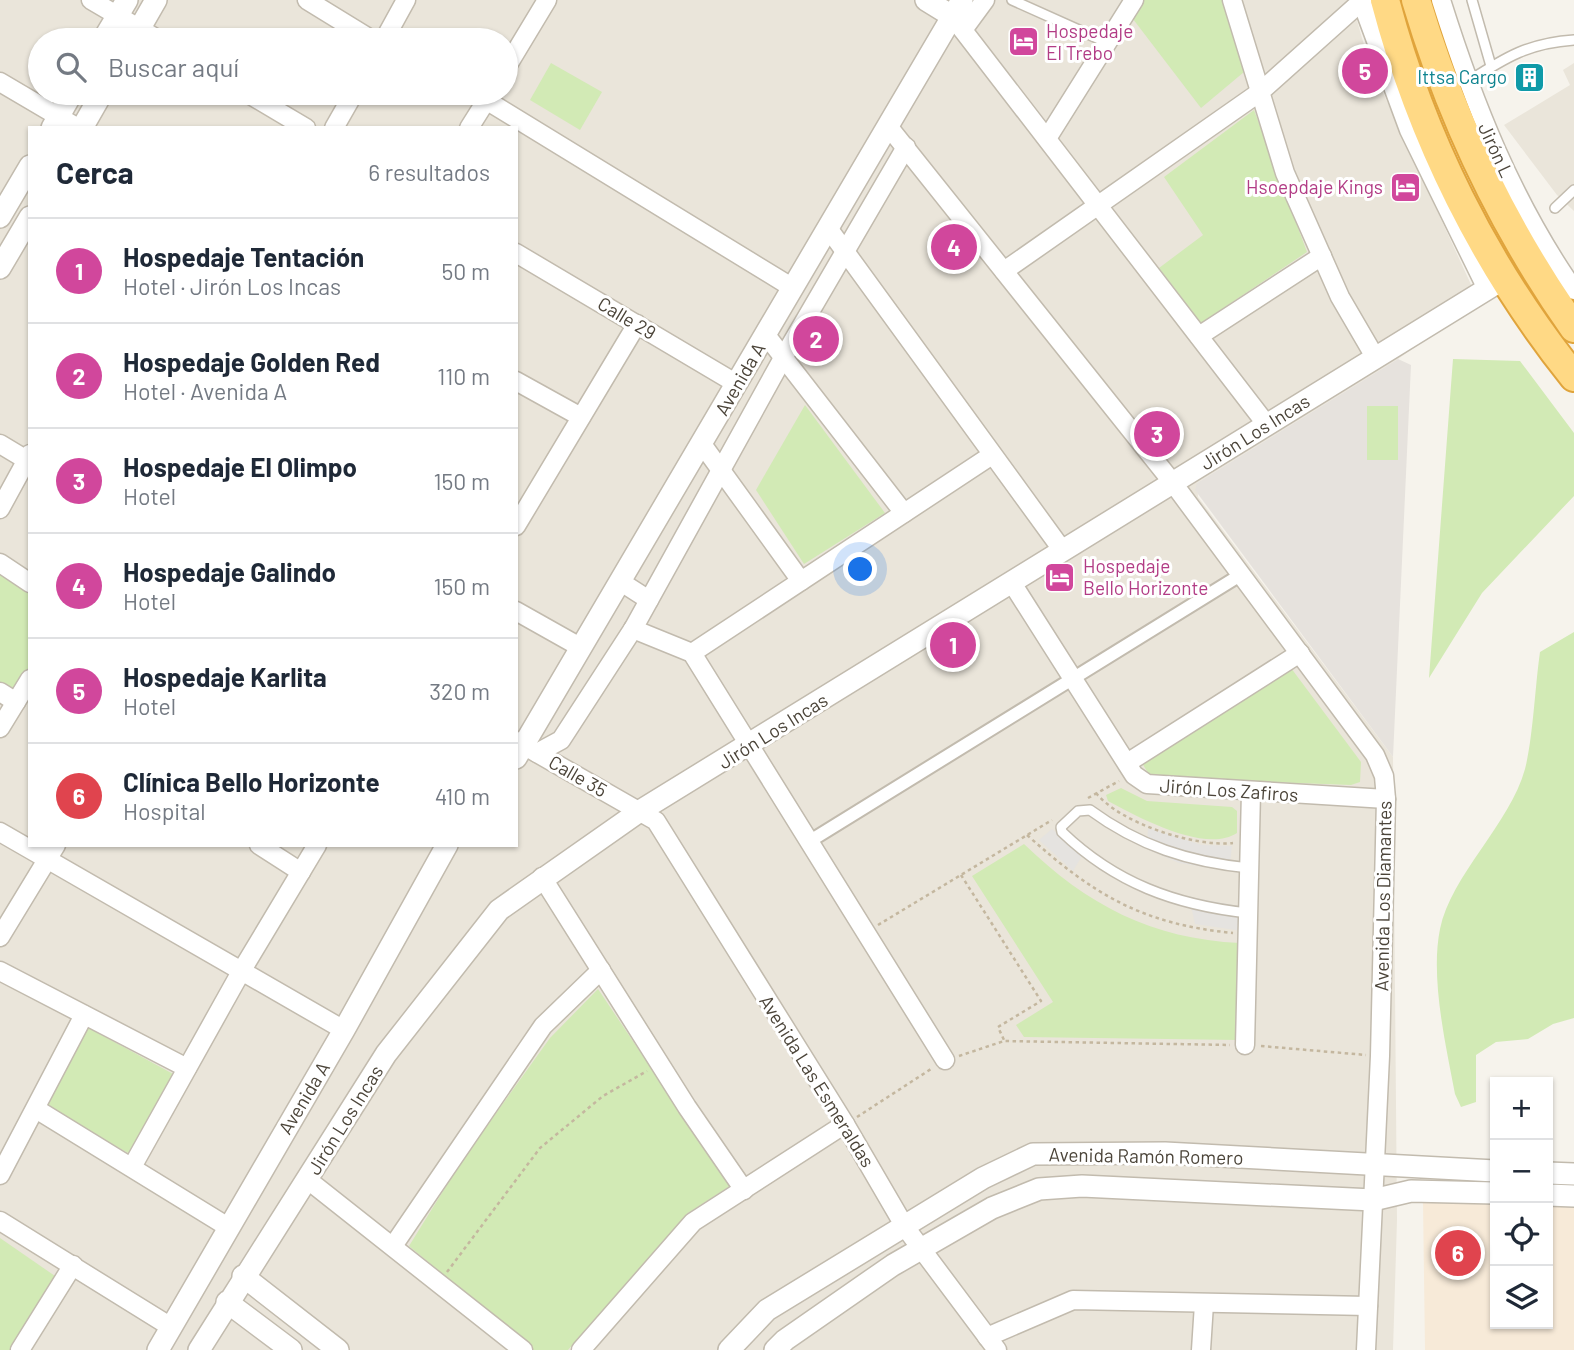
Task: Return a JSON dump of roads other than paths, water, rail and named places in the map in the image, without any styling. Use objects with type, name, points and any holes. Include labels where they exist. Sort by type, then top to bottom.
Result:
[{"type":"highway","points":[[1368,0],[1410,84],[1496,283],[1573,373]]},
{"type":"highway","points":[[1416,0],[1465,98],[1472,153],[1527,257],[1574,328]]},
{"type":"highway","points":[[1445,169],[1472,153]]},
{"type":"street","points":[[91,0],[122,8],[132,28]]},
{"type":"street","points":[[140,28],[156,0]]},
{"type":"street","points":[[307,0],[352,28]]},
{"type":"street","points":[[391,28],[406,0]]},
{"type":"street","points":[[518,48],[547,0]]},
{"type":"street","points":[[926,0],[959,15],[1048,137],[1267,425]]},
{"type":"street","points":[[959,15],[985,0]]},
{"type":"street","points":[[1048,137],[1134,0]]},
{"type":"street","points":[[1232,0],[1285,173],[1340,297],[1375,357]]},
{"type":"street","points":[[1007,275],[1100,204],[1260,92],[1368,0],[1409,130],[1496,283]]},
{"type":"street","name":"Jirón L","points":[[1441,0],[1465,98],[1530,221],[1574,290]]},
{"type":"street","points":[[110,28],[122,8]]},
{"type":"street","name":"Avenida A","points":[[524,750],[580,647],[621,582],[888,126],[959,15]]},
{"type":"street","points":[[0,82],[28,102]]},
{"type":"street","points":[[32,105],[55,122],[65,105]]},
{"type":"street","points":[[81,126],[94,105]]},
{"type":"street","points":[[267,105],[303,126]]},
{"type":"street","points":[[335,126],[347,105]]},
{"type":"street","points":[[470,126],[483,105]]},
{"type":"street","points":[[503,105],[793,288]]},
{"type":"street","points":[[888,126],[1168,478]]},
{"type":"street","points":[[524,750],[561,740],[633,629],[783,358],[906,147]]},
{"type":"street","points":[[0,217],[28,169]]},
{"type":"street","points":[[0,268],[28,220]]},
{"type":"street","points":[[828,229],[1063,551]]},
{"type":"street","name":"Calle 29","points":[[518,254],[737,384]]},
{"type":"street","points":[[1199,336],[1322,256]]},
{"type":"street","name":"Jirón Los Incas","points":[[199,1350],[243,1276],[308,1180],[386,1054],[499,910],[542,877],[640,811],[1063,551],[1168,478],[1267,425],[1496,283]]},
{"type":"street","points":[[518,523],[636,324]]},
{"type":"street","points":[[766,335],[904,513]]},
{"type":"street","points":[[518,382],[581,417]]},
{"type":"street","points":[[0,444],[28,458]]},
{"type":"street","points":[[702,444],[801,580]]},
{"type":"street","points":[[692,653],[992,455]]},
{"type":"street","points":[[0,509],[28,460]]},
{"type":"street","name":"Avenida Los Diamantes","points":[[1168,478],[1375,755],[1384,776],[1386,799],[1380,1056],[1366,1350]]},
{"type":"street","points":[[0,564],[28,582]]},
{"type":"street","points":[[810,841],[1242,575]]},
{"type":"street","points":[[621,582],[649,600]]},
{"type":"street","name":"Jirón Los Zafiros","points":[[1012,583],[1135,775],[1147,784],[1386,799]]},
{"type":"street","points":[[518,612],[580,647]]},
{"type":"street","points":[[633,629],[692,653],[945,1060]]},
{"type":"street","points":[[1127,763],[1300,653]]},
{"type":"street","points":[[0,729],[28,682]]},
{"type":"street","points":[[0,692],[16,702]]},
{"type":"street","name":"Calle 35","points":[[524,750],[640,811]]},
{"type":"street","points":[[1245,1045],[1251,792]]},
{"type":"street","name":"Avenida Las Esmeraldas","points":[[640,811],[656,821],[845,1124],[905,1227],[992,1343]]},
{"type":"street","points":[[0,832],[28,843]]},
{"type":"street","points":[[262,847],[301,872]]},
{"type":"street","points":[[132,1167],[242,970],[316,847]]},
{"type":"street","name":"Avenida A","points":[[158,1350],[344,1030],[446,847]]},
{"type":"street","points":[[0,937],[52,852],[344,1030]]},
{"type":"street","points":[[542,877],[660,1064],[744,1190]]},
{"type":"street","points":[[393,1245],[543,1026],[601,970]]},
{"type":"street","points":[[0,971],[187,1068]]},
{"type":"street","points":[[0,1175],[84,1015]]},
{"type":"street","points":[[36,1109],[228,1227]]},
{"type":"street","points":[[581,1350],[693,1222],[845,1124]]},
{"type":"street","name":"Avenida Ramón Romero","points":[[729,1350],[767,1310],[983,1178],[1033,1154],[1165,1153],[1490,1171]]},
{"type":"street","points":[[1553,1173],[1574,1174]]},
{"type":"street","points":[[308,1180],[523,1350]]},
{"type":"street","name":"Avenida Ramón Romero","points":[[784,1347],[893,1265],[992,1208],[1039,1189],[1082,1186],[1373,1200],[1411,1191],[1490,1193]]},
{"type":"street","points":[[1553,1195],[1574,1196]]},
{"type":"street","points":[[0,1221],[171,1327]]},
{"type":"street","points":[[20,1350],[72,1265]]},
{"type":"street","points":[[243,1276],[338,1350]]},
{"type":"street","points":[[992,1343],[1073,1300],[1368,1306]]},
{"type":"street","points":[[227,1302],[291,1350]]},
{"type":"street","points":[[1201,1350],[1204,1304]]},
{"type":"lane","points":[[1012,0],[1108,43]]},
{"type":"lane","points":[[1472,0],[1491,66]]},
{"type":"lane","points":[[1465,98],[1491,66],[1536,44],[1574,40]]},
{"type":"lane","points":[[1555,208],[1574,190]]},
{"type":"lane","points":[[1248,913],[1212,909],[1139,887],[1085,854],[1062,832],[1061,827],[1078,811],[1090,810],[1157,850],[1185,858],[1249,868]]},
{"type":"place","name":"Hospedaje El Trebo","points":[[1023,42]]},
{"type":"place","name":"Hospedaje Karlita","points":[[1365,71]]},
{"type":"place","name":"Ittsa Cargo","points":[[1530,77]]},
{"type":"place","name":"Hsoepdaje Kings","points":[[1406,187]]},
{"type":"place","name":"Hospedaje Galindo","points":[[954,247]]},
{"type":"place","name":"Hospedaje Golden Red","points":[[816,339]]},
{"type":"place","name":"Hospedaje El Olimpo","points":[[1157,434]]},
{"type":"place","name":"Hospedaje Bello Horizonte","points":[[1060,577]]},
{"type":"place","name":"Hospedaje Tentación","points":[[953,645]]},
{"type":"place","name":"Clínica Bello Horizonte","points":[[1458,1253]]}]
